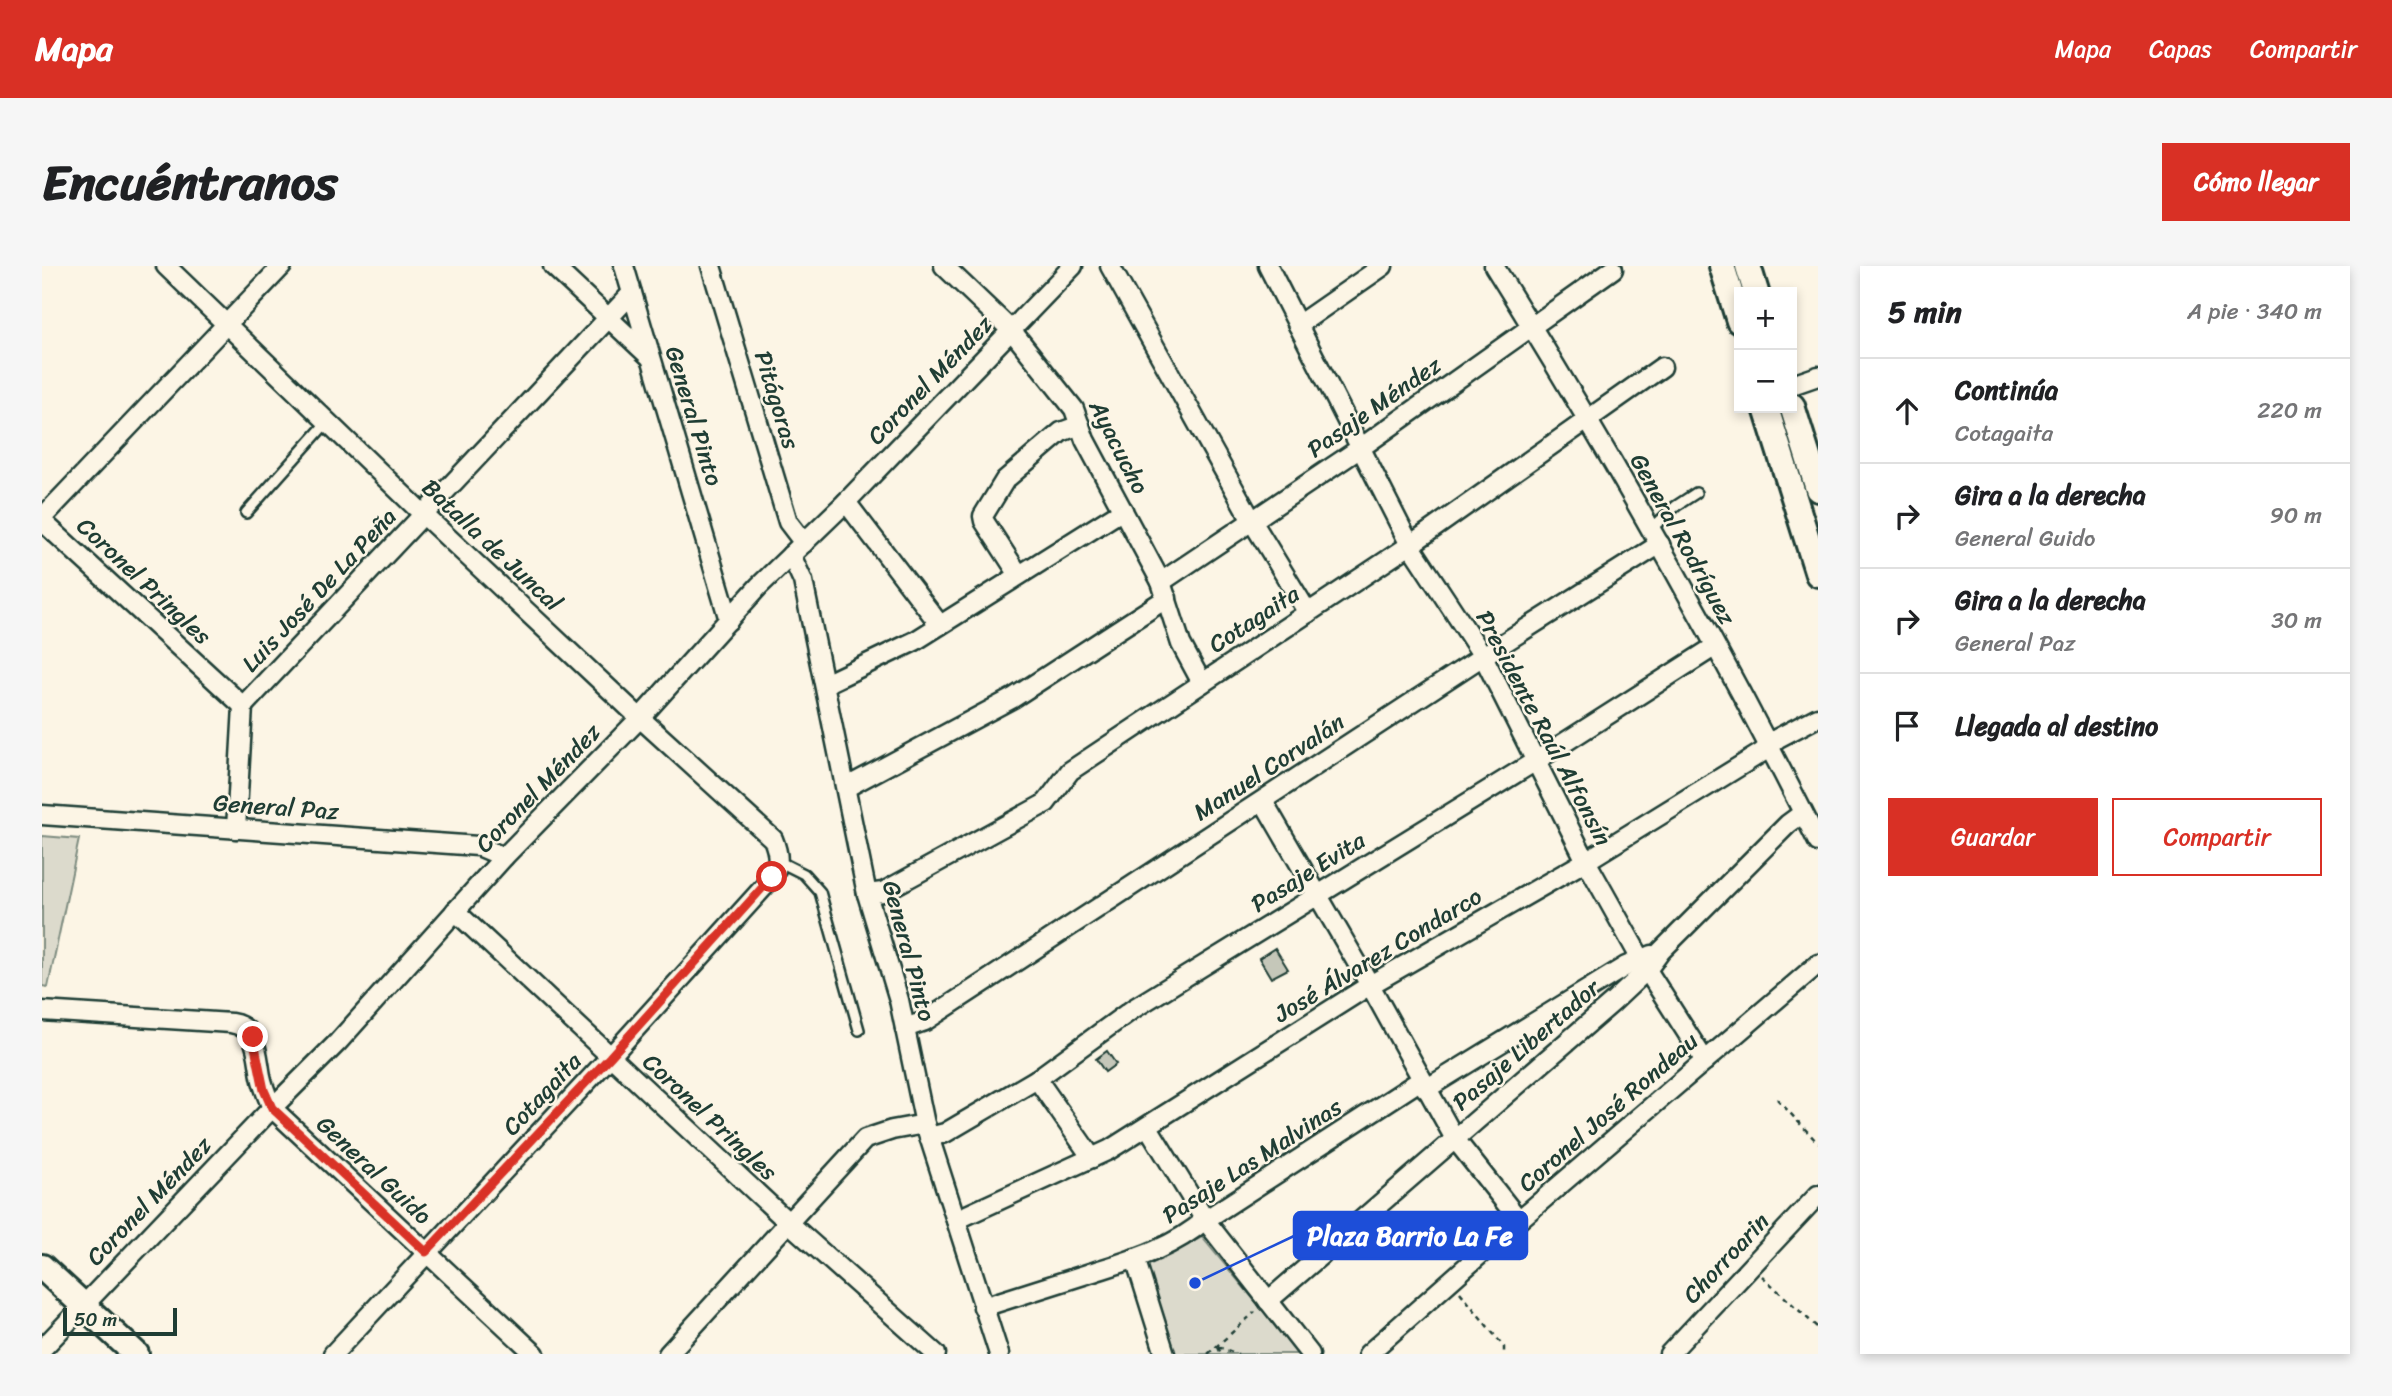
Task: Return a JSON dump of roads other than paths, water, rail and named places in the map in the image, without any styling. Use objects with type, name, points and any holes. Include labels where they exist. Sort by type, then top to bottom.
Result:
[{"type":"main road","points":[[1722,266],[1734,305]]},
{"type":"main road","points":[[1748,266],[1754,287]]},
{"type":"main road","points":[[1768,413],[1818,573]]},
{"type":"main road","points":[[1794,413],[1818,489]]},
{"type":"main road","points":[[42,1267],[135,1354]]},
{"type":"street","name":"Batalla de Juncal","points":[[166,266],[640,718],[773,839],[778,850],[778,861]]},
{"type":"street","points":[[42,519],[282,266]]},
{"type":"street","points":[[553,266],[650,357]]},
{"type":"street","name":"General Pinto","points":[[624,266],[729,620]]},
{"type":"street","name":"Pitágoras","points":[[711,266],[797,549]]},
{"type":"street","name":"Ayacucho","points":[[944,266],[1012,331],[1063,394],[1164,590],[1181,644],[1202,683]]},
{"type":"street","name":"Coronel Méndez","points":[[42,1349],[338,1042],[504,857],[640,718],[729,620],[1073,266]]},
{"type":"street","points":[[1110,266],[1252,522],[1308,613]]},
{"type":"street","name":"Presidente Raúl Alfonsín","points":[[1268,266],[1410,545],[1482,656],[1586,861],[1644,965],[1705,1061]]},
{"type":"street","points":[[1298,325],[1383,266]]},
{"type":"street","name":"General Rodríguez","points":[[1494,266],[1588,418],[1656,537],[1818,842]]},
{"type":"street","name":"Pasaje Méndez","points":[[847,788],[1013,698],[1164,590],[1252,522],[1613,269]]},
{"type":"street","name":"Luis José De La Peña","points":[[243,706],[632,293]]},
{"type":"street","name":"Cotagaita","points":[[867,894],[883,892],[1046,803],[1070,771],[1410,545],[1662,367]]},
{"type":"street","points":[[1797,383],[1818,376]]},
{"type":"street","points":[[1019,575],[984,522],[983,516],[1005,480],[1061,432],[1080,425]]},
{"type":"street","points":[[846,502],[940,625]]},
{"type":"street","points":[[825,684],[915,641],[1123,509]]},
{"type":"street","name":"Coronel Pringles","points":[[42,519],[243,706]]},
{"type":"street","name":"Manuel Corvalán","points":[[905,1027],[925,1021],[1263,801],[1656,537]]},
{"type":"street","name":"General Pinto","points":[[797,549],[867,894],[899,1000],[927,1131],[983,1307],[993,1350]]},
{"type":"street","name":"Pasaje Evita","points":[[789,1223],[865,1139],[874,1135],[927,1131],[945,1133],[1037,1079],[1133,1009],[1534,762],[1714,647]]},
{"type":"street","points":[[236,828],[243,706]]},
{"type":"street","name":"José Álvarez Condarco","points":[[956,1220],[1092,1158],[1148,1127],[1370,985],[1586,861],[1818,717]]},
{"type":"street","points":[[1263,801],[1370,985],[1455,1139],[1519,1220]]},
{"type":"street","name":"Pasaje Libertador","points":[[1268,1301],[1455,1139],[1661,951],[1788,824],[1803,813]]},
{"type":"street","name":"General Paz","points":[[42,816],[478,846],[504,857]]},
{"type":"street","name":"Cotagaita","points":[[333,1354],[610,1057],[772,877],[778,861]]},
{"type":"street","name":"Coronel Pringles","points":[[455,911],[789,1223],[936,1354]]},
{"type":"street","name":"Coronel José Rondeau","points":[[1368,1354],[1519,1220],[1818,964]]},
{"type":"street","name":"Pasaje Las Malvinas","points":[[983,1307],[1174,1243],[1205,1220],[1424,1084],[1626,966],[1644,965]]},
{"type":"street","points":[[42,1011],[240,1024],[253,1037],[264,1090],[272,1108]]},
{"type":"street","points":[[1037,1079],[1092,1158]]},
{"type":"street","name":"General Guido","points":[[272,1108],[535,1354]]},
{"type":"street","points":[[1148,1127],[1205,1220],[1310,1354]]},
{"type":"street","name":"Chorroarin","points":[[1669,1354],[1818,1195]]},
{"type":"street","points":[[668,1354],[789,1223]]},
{"type":"street","points":[[1135,1258],[1165,1354]]},
{"type":"lane","points":[[246,513],[328,421]]},
{"type":"lane","points":[[1656,537],[1676,506],[1696,493]]},
{"type":"lane","points":[[778,861],[804,874],[820,892],[859,1030]]},
{"type":"place","name":"Plaza Barrio La Fe","points":[[1195,1283]]}]
